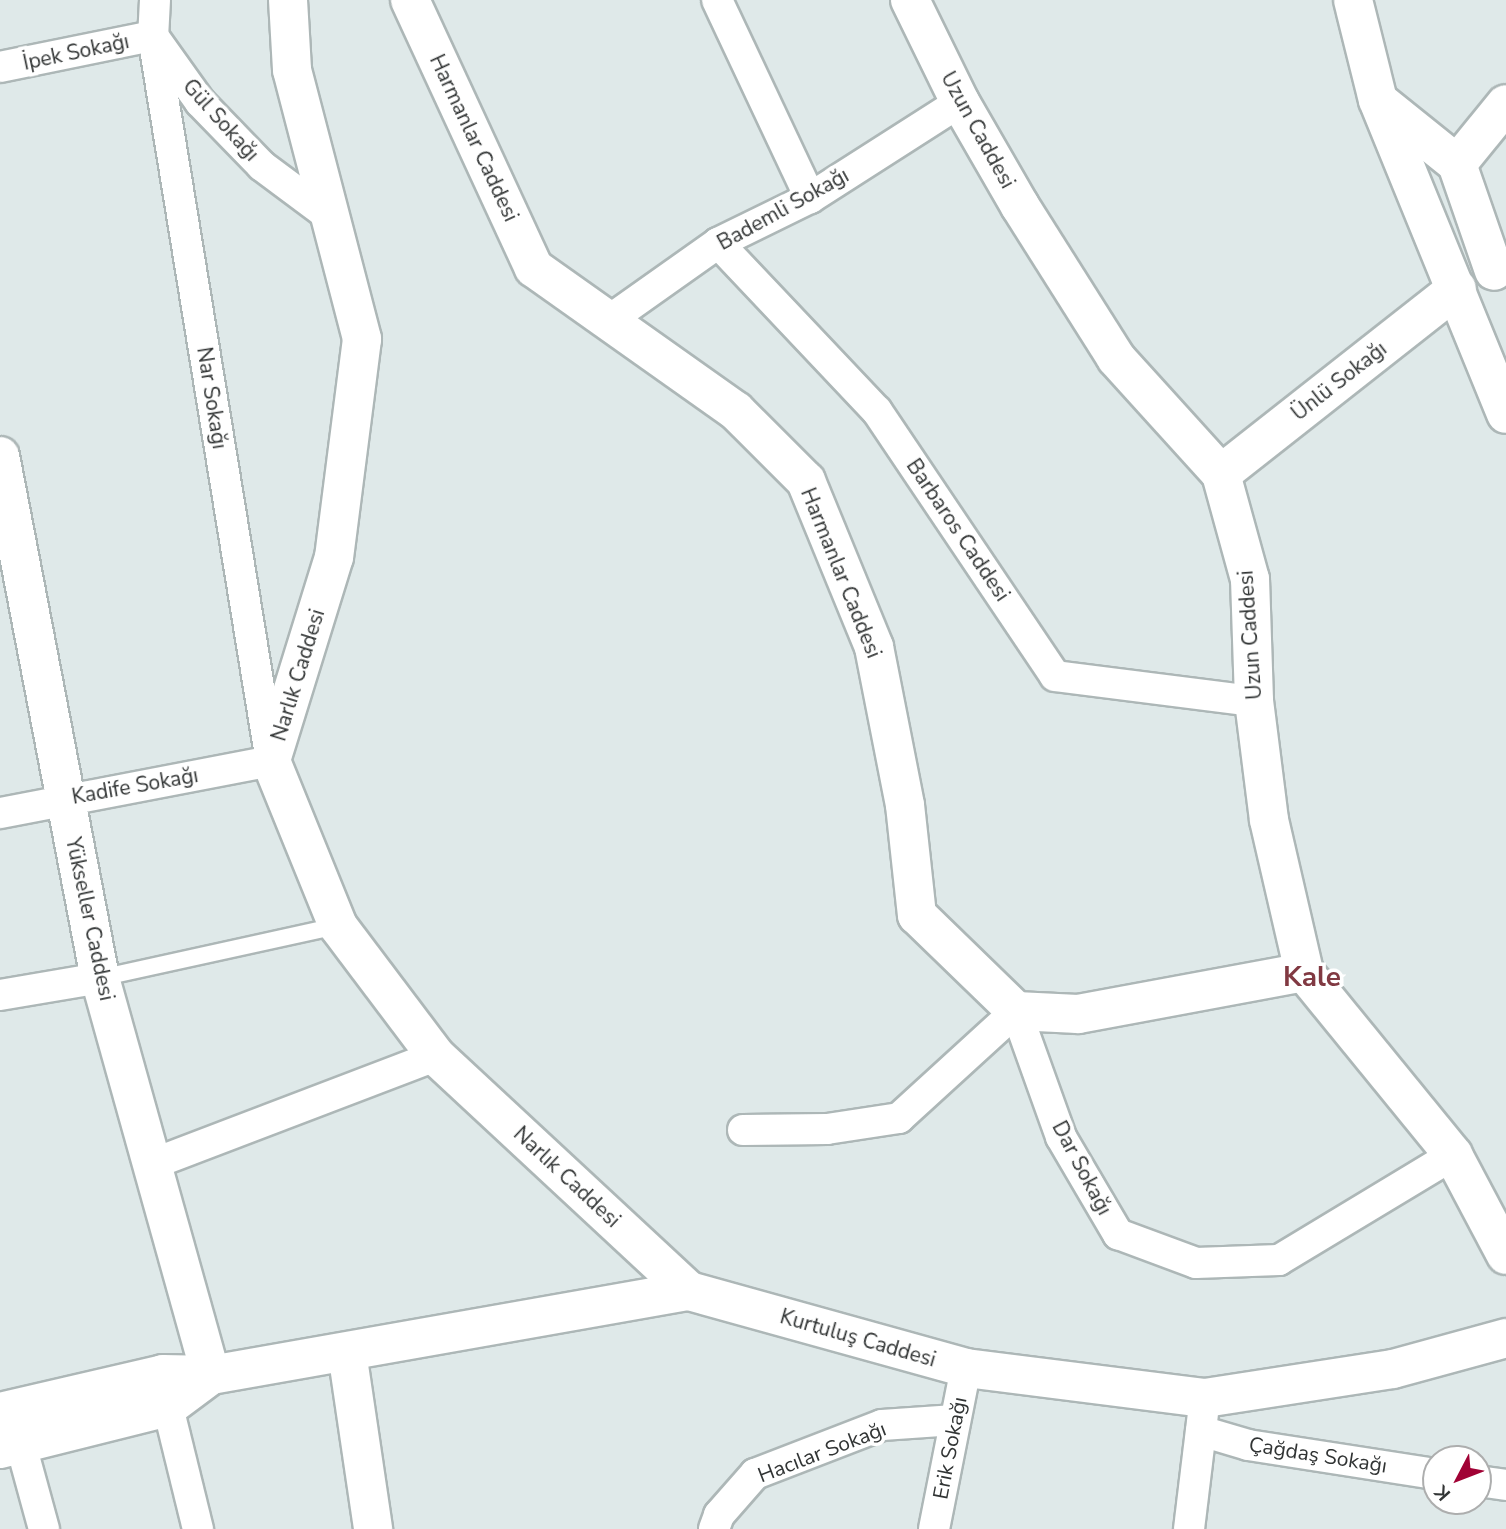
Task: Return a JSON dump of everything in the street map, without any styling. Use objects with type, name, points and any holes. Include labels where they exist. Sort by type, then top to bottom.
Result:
[{"type":"street","points":[[153,36],[155,0]]},
{"type":"street","name":"Narlık Caddesi","points":[[288,0],[292,70],[362,339],[334,557],[271,761],[338,926],[436,1056],[689,1291]]},
{"type":"street","name":"Harmanlar Caddesi","points":[[410,0],[534,268],[736,411],[806,481],[874,647],[905,805],[917,915],[1016,1011]]},
{"type":"street","points":[[717,0],[810,198]]},
{"type":"street","name":"Uzun Caddesi","points":[[910,0],[960,102],[1116,358],[1221,474],[1250,579],[1254,701],[1269,820],[1304,972],[1454,1155],[1506,1255]]},
{"type":"street","points":[[1359,5],[1378,100],[1457,288],[1506,414]]},
{"type":"street","name":"İpek Sokağı","points":[[0,68],[153,36]]},
{"type":"street","name":"Gül Sokağı","points":[[153,36],[200,102],[253,157],[328,215]]},
{"type":"street","name":"Nar Sokağı","points":[[153,36],[271,761]]},
{"type":"street","points":[[1378,100],[1457,164],[1500,268]]},
{"type":"street","name":"Bademli Sokağı","points":[[608,320],[718,243],[810,198],[960,102]]},
{"type":"street","points":[[1457,164],[1506,104]]},
{"type":"street","name":"Barbaros Caddesi","points":[[718,243],[877,411],[1055,676],[1254,701]]},
{"type":"street","name":"Ünlü Sokağı","points":[[1221,474],[1457,288],[1500,268]]},
{"type":"street","name":"Yükseller Caddesi","points":[[0,456],[100,978],[150,1165],[211,1375]]},
{"type":"street","name":"Kadife Sokağı","points":[[0,813],[65,798],[271,761]]},
{"type":"street","points":[[743,1130],[827,1129],[899,1118],[1016,1011],[1078,1014],[1304,972]]},
{"type":"street","points":[[0,995],[100,978]]},
{"type":"street","name":"Dar Sokağı","points":[[1016,1011],[1061,1137],[1118,1234],[1196,1263],[1279,1260],[1454,1155]]},
{"type":"street","points":[[150,1165],[436,1056]]},
{"type":"street","name":"Kurtuluş Caddesi","points":[[0,1412],[163,1374],[211,1375],[689,1291],[966,1368],[1203,1415],[1394,1369],[1506,1338]]},
{"type":"street","points":[[347,1352],[373,1529]]},
{"type":"street","name":"Erik Sokağı","points":[[934,1529],[966,1368]]},
{"type":"street","name":"Kurtuluş Caddesi","points":[[10,1447],[168,1406],[211,1375]]},
{"type":"street","points":[[168,1406],[198,1529]]},
{"type":"street","points":[[1189,1529],[1203,1415]]},
{"type":"street","name":"Çağdaş Sokağı","points":[[1203,1415],[1248,1445],[1422,1472]]},
{"type":"street","name":"Hacılar Sokağı","points":[[714,1529],[719,1515],[755,1474],[882,1425],[956,1420]]},
{"type":"street","points":[[10,1447],[44,1529]]},
{"type":"lane","points":[[100,978],[338,926]]},
{"type":"district","name":"Kale","points":[[1312,977]]}]
